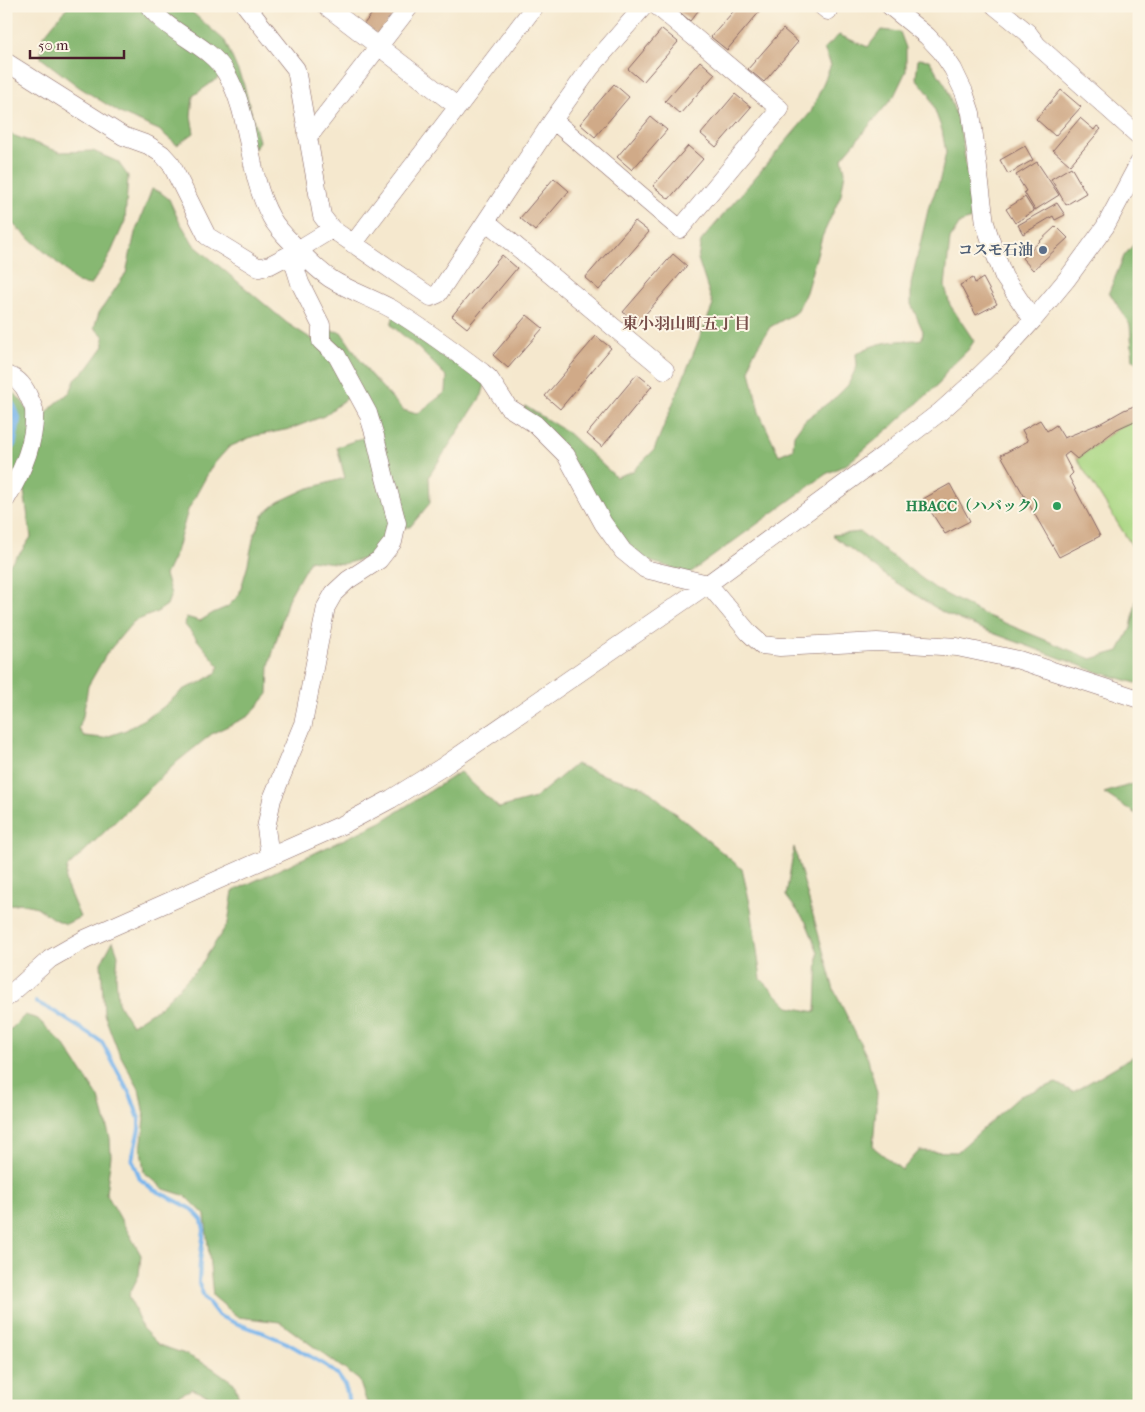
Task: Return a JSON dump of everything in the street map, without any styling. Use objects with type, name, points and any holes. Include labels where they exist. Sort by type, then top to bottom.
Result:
[{"type":"street","points":[[149,6],[160,20],[209,54],[226,71],[237,95],[256,175],[265,204],[271,218],[295,252],[331,279],[386,306],[420,326],[489,378],[508,407],[535,424],[566,455],[603,523],[623,551],[645,569],[708,584],[749,634],[762,645],[780,647],[877,642],[956,647],[1020,660],[1139,699]]},
{"type":"street","points":[[246,6],[296,70],[322,216],[332,229],[431,297],[438,294],[553,120],[591,67],[644,6]]},
{"type":"street","points":[[326,6],[458,107]]},
{"type":"street","points":[[307,135],[314,131],[410,6]]},
{"type":"street","points":[[353,244],[535,6]]},
{"type":"street","points":[[553,120],[680,229],[780,110],[657,6]]},
{"type":"street","points":[[890,6],[927,36],[941,51],[964,92],[971,113],[985,223],[994,254],[1012,291],[1033,320]]},
{"type":"street","points":[[995,6],[1028,33],[1037,44],[1139,136]]},
{"type":"street","points":[[6,62],[123,136],[148,145],[162,154],[171,164],[207,236],[259,268],[270,265],[295,252],[332,229]]},
{"type":"street","points":[[6,998],[50,959],[85,939],[344,824],[391,799],[432,774],[708,584],[940,412],[1001,355],[1033,320],[1105,227],[1139,163]]},
{"type":"street","points":[[487,222],[665,370]]},
{"type":"street","points":[[270,857],[266,828],[272,799],[303,724],[326,608],[334,593],[348,580],[379,560],[393,542],[397,523],[368,413],[337,356],[321,341],[321,325],[300,283],[295,252]]},
{"type":"street","points":[[6,375],[24,386],[34,408],[33,430],[26,456],[18,479],[6,499]]},
{"type":"green space","points":[[68,6],[185,6],[225,41],[244,85],[259,141],[255,149],[221,76],[193,96],[191,116],[194,133],[177,145],[159,130],[122,114],[79,87],[41,58],[42,38]]},
{"type":"green space","points":[[881,30],[900,32],[906,48],[906,71],[894,96],[842,158],[845,172],[841,195],[822,237],[806,292],[797,312],[770,327],[752,356],[750,371],[759,412],[779,455],[793,449],[794,435],[805,420],[836,397],[848,385],[857,366],[856,354],[882,343],[922,339],[923,331],[911,304],[911,283],[929,206],[939,183],[946,153],[942,130],[929,94],[916,78],[918,59],[929,60],[946,86],[960,128],[975,218],[960,223],[950,239],[945,286],[950,305],[974,341],[968,350],[947,370],[940,383],[847,464],[826,474],[690,573],[638,558],[524,410],[525,406],[567,432],[616,477],[633,471],[654,450],[713,305],[698,259],[701,241],[811,112],[831,65],[824,49],[839,35],[868,47]]},
{"type":"green space","points":[[6,133],[60,152],[93,151],[118,162],[128,176],[125,221],[109,257],[91,285],[77,283],[62,267],[6,218]]},
{"type":"green space","points":[[152,189],[169,199],[178,219],[194,245],[287,323],[321,345],[352,394],[324,416],[290,429],[254,436],[229,447],[212,466],[188,510],[176,552],[165,575],[171,594],[167,605],[157,612],[133,622],[107,653],[88,686],[79,729],[84,736],[103,738],[126,730],[162,708],[184,689],[200,683],[216,673],[219,666],[185,625],[186,617],[200,621],[227,607],[239,595],[254,535],[264,514],[278,502],[306,489],[345,478],[337,447],[362,438],[378,427],[349,368],[327,330],[341,332],[369,373],[403,410],[417,414],[446,392],[447,377],[418,348],[391,325],[394,315],[486,380],[482,395],[429,476],[430,503],[410,527],[390,527],[391,542],[374,556],[343,564],[310,560],[288,599],[269,666],[268,694],[249,716],[213,733],[178,761],[67,868],[65,882],[80,917],[66,924],[52,918],[37,907],[19,903],[6,906],[6,568],[21,552],[31,537],[24,491],[12,474],[6,474],[6,388],[12,391],[20,400],[36,426],[54,405],[70,392],[76,378],[88,368],[104,346],[103,335],[94,328],[99,313],[126,273],[135,233]]},
{"type":"green space","points":[[1139,238],[1139,364],[1133,360],[1130,325],[1109,292],[1124,256]]},
{"type":"green space","points":[[1139,419],[1139,557],[1077,459],[1117,429]]},
{"type":"green space","points":[[860,532],[936,589],[983,614],[1091,659],[1119,651],[1131,628],[1137,595],[1139,596],[1139,684],[1098,672],[944,613],[889,578],[832,535]]},
{"type":"green space","points":[[576,764],[606,776],[644,787],[742,869],[751,908],[761,979],[789,1007],[816,1012],[818,952],[806,922],[786,896],[794,847],[834,990],[868,1059],[877,1093],[873,1147],[902,1170],[919,1151],[957,1152],[1020,1096],[1056,1083],[1073,1092],[1139,1053],[1139,1406],[368,1406],[359,1380],[280,1322],[238,1317],[213,1296],[205,1215],[186,1196],[164,1189],[144,1172],[141,1149],[145,1120],[139,1089],[118,1051],[104,1014],[101,963],[113,941],[118,955],[116,976],[118,1003],[132,1025],[161,1006],[200,966],[228,923],[233,891],[381,822],[460,772],[499,808],[535,798]]},
{"type":"green space","points":[[1139,782],[1139,816],[1104,793]]},
{"type":"green space","points":[[25,1015],[38,1019],[65,1046],[99,1098],[110,1138],[111,1156],[106,1193],[141,1255],[139,1275],[129,1295],[142,1328],[159,1345],[185,1354],[211,1367],[234,1383],[243,1406],[225,1406],[219,1400],[192,1389],[173,1398],[167,1406],[6,1406],[6,1034]]},
{"type":"building","points":[[378,6],[401,6],[378,35],[364,24]]},
{"type":"building","points":[[675,6],[702,6],[690,21]]},
{"type":"building","points":[[738,6],[757,6],[761,10],[727,50],[711,37]]},
{"type":"building","points":[[662,29],[678,42],[643,82],[628,69]]},
{"type":"building","points":[[783,29],[798,42],[764,82],[748,69]]},
{"type":"building","points":[[700,61],[715,74],[680,114],[665,101]]},
{"type":"building","points":[[614,84],[629,97],[595,137],[580,124]]},
{"type":"building","points":[[1061,90],[1081,107],[1055,136],[1036,119]]},
{"type":"building","points":[[735,94],[751,107],[716,147],[701,134]]},
{"type":"building","points":[[651,117],[667,130],[632,170],[617,157]]},
{"type":"building","points":[[1080,118],[1094,130],[1097,126],[1101,129],[1070,165],[1053,150]]},
{"type":"building","points":[[688,146],[703,159],[669,199],[653,186]]},
{"type":"building","points":[[1025,146],[1033,160],[1008,174],[1000,160]]},
{"type":"building","points":[[1037,162],[1059,195],[1035,210],[1016,175]]},
{"type":"building","points":[[1071,167],[1086,193],[1066,205],[1051,179]]},
{"type":"building","points":[[554,178],[569,191],[535,231],[520,218]]},
{"type":"building","points":[[1025,197],[1034,211],[1015,223],[1006,209]]},
{"type":"building","points":[[1057,203],[1065,215],[1055,220],[1053,216],[1023,234],[1018,225]]},
{"type":"building","points":[[635,221],[649,232],[599,290],[585,278]]},
{"type":"building","points":[[1056,226],[1068,238],[1033,270],[1022,258]]},
{"type":"building","points":[[673,254],[687,266],[637,324],[623,312]]},
{"type":"building","points":[[502,255],[517,268],[467,328],[452,316]]},
{"type":"building","points":[[973,278],[975,283],[983,278],[997,304],[976,315],[960,285]]},
{"type":"building","points":[[527,315],[543,328],[508,368],[493,355]]},
{"type":"building","points":[[596,336],[611,348],[560,409],[545,396]]},
{"type":"building","points":[[637,374],[652,386],[602,447],[587,434]]},
{"type":"building","name":"HBACC（ハバック）","points":[[1139,404],[1139,419],[1117,429],[1077,459],[1069,452],[1064,456],[1073,473],[1069,477],[1100,536],[1059,557],[1001,455],[1028,441],[1022,430],[1040,420],[1047,431],[1056,425],[1064,438],[1101,423]]},
{"type":"building","points":[[950,484],[970,521],[945,534],[923,499]]},
{"type":"waterway","points":[[6,409],[10,419],[6,441]]},
{"type":"waterway","points":[[36,1002],[102,1042],[131,1096],[139,1119],[139,1129],[132,1159],[140,1179],[151,1188],[192,1209],[202,1220],[204,1230],[199,1283],[204,1297],[219,1316],[287,1343],[337,1374],[344,1384],[349,1406]]},
{"type":"place","name":"コスモ石油","points":[[1043,250]]},
{"type":"place","name":"HBACC（ハバック）","points":[[1057,506]]},
{"type":"district","name":"東小羽山町五丁目","points":[[686,323]]}]
